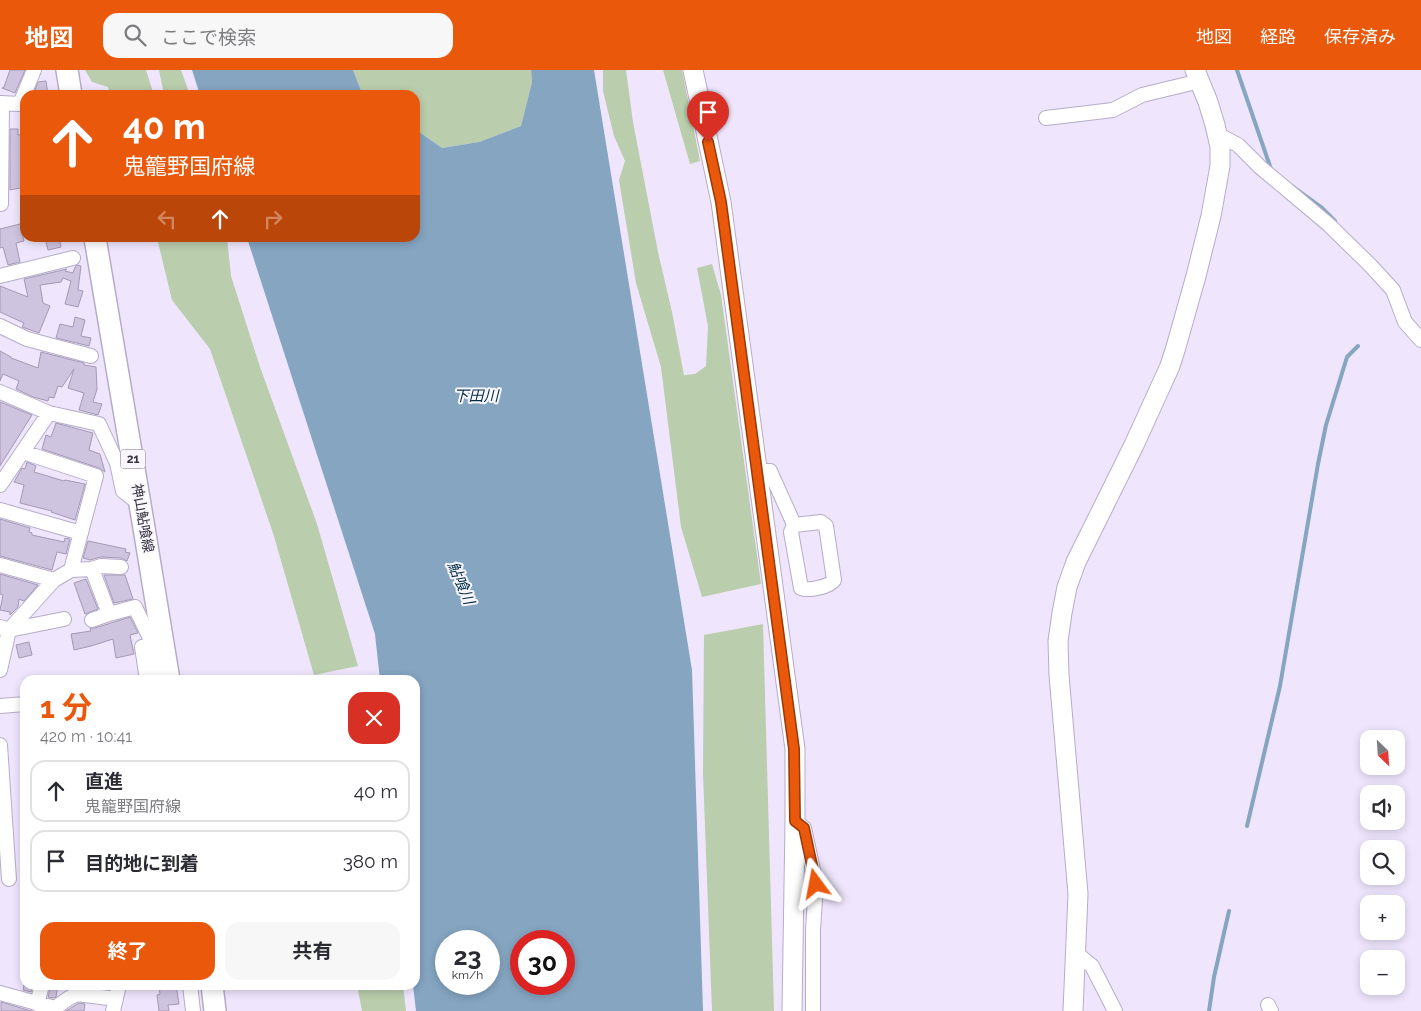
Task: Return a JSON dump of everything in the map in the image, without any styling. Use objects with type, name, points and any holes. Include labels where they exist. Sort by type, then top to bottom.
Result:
[{"type":"main road","points":[[67,70],[70,90]]},
{"type":"main road","name":"神山鮎喰線","points":[[96,242],[168,675]]},
{"type":"main road","points":[[213,990],[215,1011]]},
{"type":"street","points":[[26,90],[34,70]]},
{"type":"street","points":[[693,70],[721,202],[794,749],[795,821],[792,1011]]},
{"type":"street","points":[[1046,118],[1113,110],[1142,95],[1197,76],[1208,102],[1220,147],[1220,166],[1211,216],[1176,348],[1156,398],[1076,562],[1067,587],[1062,613],[1058,641],[1059,675],[1078,894],[1073,1011]]},
{"type":"street","points":[[1,204],[1,103],[20,104]]},
{"type":"street","points":[[1217,134],[1238,144],[1260,167],[1328,224],[1363,258],[1393,290],[1405,322],[1421,340]]},
{"type":"street","points":[[0,276],[73,258]]},
{"type":"street","points":[[0,326],[27,339],[91,356]]},
{"type":"street","points":[[0,392],[49,413],[99,424],[117,463],[123,491],[140,506]]},
{"type":"street","points":[[0,485],[49,413]]},
{"type":"street","points":[[23,452],[96,476],[71,570]]},
{"type":"street","points":[[757,471],[770,471],[794,525],[791,532],[801,588],[806,590],[831,584],[834,580],[826,526],[821,522],[794,525]]},
{"type":"street","points":[[0,510],[81,533]]},
{"type":"street","points":[[0,565],[54,580]]},
{"type":"street","points":[[0,670],[4,629],[54,580],[71,570],[92,569],[101,566],[122,567]]},
{"type":"street","points":[[92,569],[109,614]]},
{"type":"street","points":[[92,620],[135,607],[149,636],[156,669],[164,675]]},
{"type":"street","points":[[4,629],[64,619]]},
{"type":"street","points":[[142,647],[145,675]]},
{"type":"street","points":[[0,706],[20,704]]},
{"type":"street","points":[[0,746],[9,879]]},
{"type":"street","points":[[795,821],[804,828],[816,884],[813,930],[813,1011]]},
{"type":"street","points":[[1076,953],[1092,966],[1115,1011]]},
{"type":"street","points":[[37,1004],[41,990]]},
{"type":"street","points":[[191,990],[193,1011]]},
{"type":"street","points":[[0,993],[55,1010],[77,994],[116,998]]},
{"type":"green space","points":[[85,70],[146,70],[152,89],[109,90],[108,87],[92,82]]},
{"type":"green space","points":[[159,70],[181,70],[188,90],[163,90]]},
{"type":"green space","points":[[353,70],[531,70],[532,82],[521,126],[479,142],[442,148],[420,133],[420,90],[361,90]]},
{"type":"green space","points":[[603,70],[626,70],[633,122],[684,375],[695,374],[706,366],[708,326],[697,268],[712,264],[721,295],[761,584],[702,597],[681,527],[661,367],[636,283],[619,180],[625,161],[614,136],[603,91]]},
{"type":"green space","points":[[663,70],[682,70],[700,161],[690,164]]},
{"type":"green space","points":[[158,242],[227,242],[231,276],[260,367],[317,524],[358,666],[314,675],[273,533],[210,349],[172,300]]},
{"type":"green space","points":[[763,624],[774,1011],[712,1011],[703,774],[704,635]]},
{"type":"green space","points":[[358,990],[404,990],[406,1011],[362,1011]]},
{"type":"water","points":[[192,70],[353,70],[361,90],[198,90]]},
{"type":"water","name":"下田川","points":[[531,70],[594,70],[692,670],[703,1011],[416,1011],[414,990],[420,990],[420,675],[379,675],[375,634],[248,242],[420,242],[420,133],[442,148],[479,142],[521,126],[532,82]]},
{"type":"building","points":[[10,70],[25,70],[15,93],[2,88]]},
{"type":"building","points":[[46,81],[47,90],[35,90],[38,82]]},
{"type":"building","points":[[10,129],[18,129],[18,135],[20,135],[20,188],[10,190]]},
{"type":"building","points":[[20,224],[20,242],[16,243],[20,262],[8,265],[3,247],[0,248],[0,229]]},
{"type":"building","points":[[46,242],[60,242],[61,247],[48,250]]},
{"type":"building","points":[[77,265],[81,266],[78,290],[83,291],[78,307],[65,304],[71,281],[63,278],[61,282],[40,285],[43,303],[50,306],[39,333],[22,327],[24,323],[0,312],[0,286],[28,297],[24,279],[67,269],[65,271],[73,273]]},
{"type":"building","points":[[75,317],[85,320],[81,336],[91,338],[89,346],[56,338],[60,324],[73,327]]},
{"type":"building","points":[[0,351],[11,358],[38,368],[41,352],[96,367],[97,389],[93,402],[102,404],[98,415],[79,410],[84,393],[68,388],[74,369],[62,387],[58,386],[54,398],[49,397],[48,401],[33,397],[16,389],[19,381],[3,374],[0,381]]},
{"type":"building","points":[[0,402],[32,415],[0,466]]},
{"type":"building","points":[[56,423],[93,433],[89,450],[100,454],[105,472],[99,468],[42,449],[46,435],[51,437]]},
{"type":"building","points":[[27,462],[36,466],[34,472],[64,481],[85,484],[75,520],[52,511],[20,503],[24,485],[14,482],[22,468],[25,469]]},
{"type":"building","points":[[0,519],[30,528],[29,532],[32,535],[64,542],[65,538],[70,539],[66,554],[57,552],[52,570],[0,556]]},
{"type":"building","points":[[88,541],[126,549],[125,552],[130,553],[127,561],[121,558],[101,557],[90,560],[83,558]]},
{"type":"building","points":[[0,574],[38,585],[24,601],[19,599],[18,607],[10,615],[10,612],[0,610],[3,595],[0,594]]},
{"type":"building","points":[[104,575],[125,575],[133,599],[114,603]]},
{"type":"building","points":[[86,579],[98,609],[85,614],[74,583]]},
{"type":"building","points":[[130,617],[138,633],[130,635],[134,654],[116,658],[113,639],[74,650],[71,634],[91,631],[90,628]]},
{"type":"building","points":[[29,642],[32,655],[19,658],[16,645]]},
{"type":"building","points":[[50,990],[57,990],[56,997],[48,997]]},
{"type":"building","points":[[160,990],[177,990],[179,1004],[168,1005],[169,1011],[159,1011],[157,995],[160,994]]},
{"type":"building","points":[[1,1002],[31,1011],[1,1011]]},
{"type":"building","points":[[79,1003],[85,1004],[84,1011],[66,1011]]},
{"type":"waterway","points":[[1237,70],[1271,169]]},
{"type":"waterway","points":[[1292,186],[1321,207],[1335,221]]},
{"type":"waterway","points":[[1247,826],[1280,686],[1326,425],[1347,357],[1358,346]]},
{"type":"waterway","points":[[1209,1011],[1214,977],[1229,911]]},
{"type":"route","points":[[708,142],[721,202],[794,749],[795,821],[804,828],[816,884]]},
{"type":"water label","name":"鮎喰川","points":[[461,583]]}]
